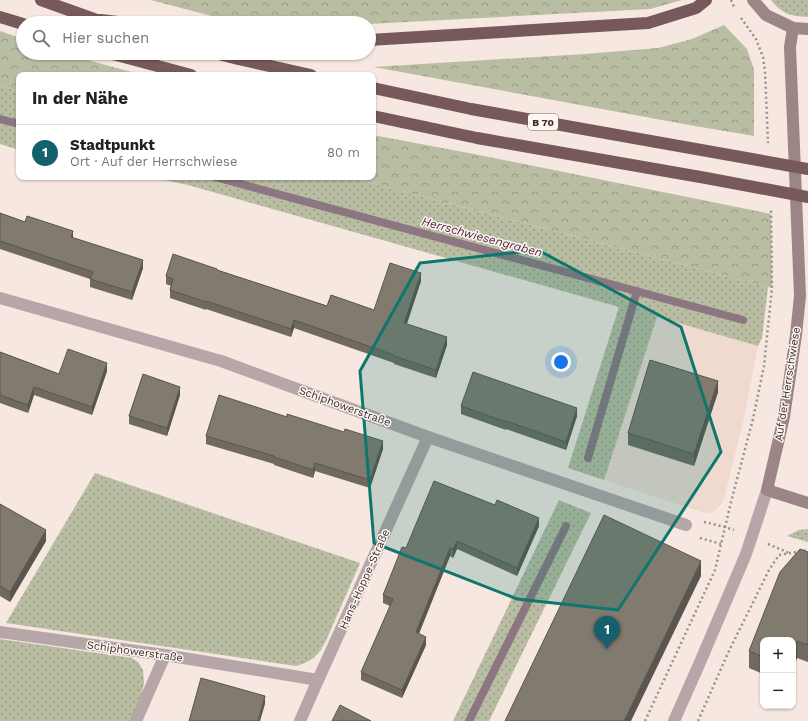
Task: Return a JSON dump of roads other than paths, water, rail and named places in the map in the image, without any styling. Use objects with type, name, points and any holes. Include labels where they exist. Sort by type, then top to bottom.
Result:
[{"type":"highway","points":[[41,0],[86,16]]},
{"type":"highway","points":[[376,40],[648,23],[696,8],[706,0]]},
{"type":"highway","points":[[0,17],[16,22]]},
{"type":"highway","points":[[135,60],[179,72]]},
{"type":"highway","points":[[243,60],[297,72]]},
{"type":"highway","name":"B 70","points":[[376,89],[471,109],[808,169]]},
{"type":"highway","points":[[376,117],[477,138],[808,197]]},
{"type":"street","points":[[753,0],[766,15],[793,28],[808,29]]},
{"type":"street","name":"Auf der Herrschwiese","points":[[674,721],[746,554],[767,490],[784,417],[800,296],[790,47],[793,28]]},
{"type":"street","name":"Schiphowerstraße","points":[[0,298],[221,361],[428,437],[686,525]]},
{"type":"street","name":"Hans-Hoppe-Straße","points":[[300,721],[428,437]]},
{"type":"street","points":[[767,490],[808,503]]},
{"type":"street","name":"Schiphowerstraße","points":[[0,632],[165,655],[318,680]]},
{"type":"street","points":[[136,721],[165,655]]},
{"type":"waterway","name":"Herrschwiesengraben","points":[[0,119],[16,123]]},
{"type":"waterway","name":"Herrschwiesengraben","points":[[226,180],[743,320]]},
{"type":"waterway","points":[[588,458],[637,291]]},
{"type":"waterway","points":[[469,721],[566,526]]},
{"type":"place","name":"Stadtpunkt","points":[[607,649]]}]
